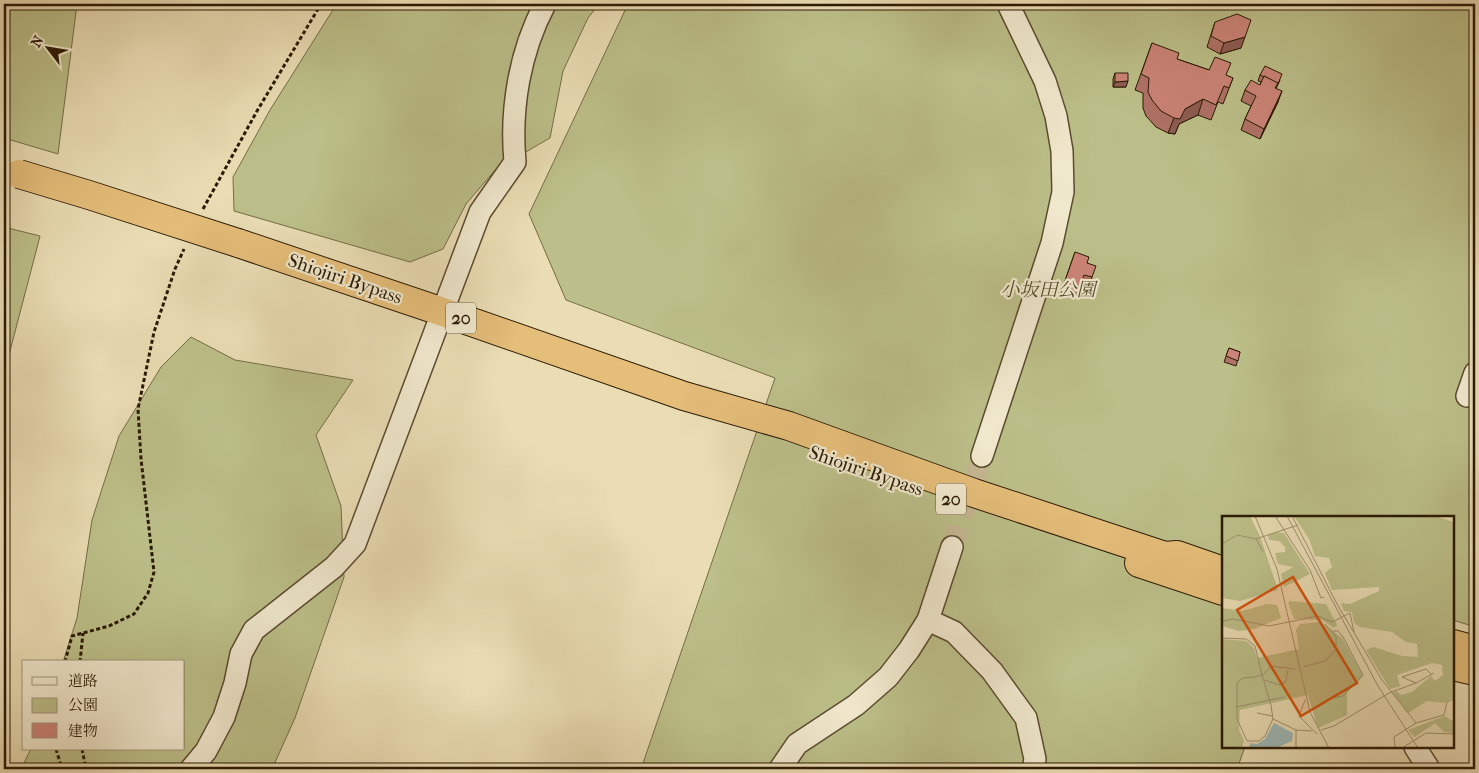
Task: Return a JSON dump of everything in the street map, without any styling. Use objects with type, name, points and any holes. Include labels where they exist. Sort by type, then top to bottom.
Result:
[{"type":"highway","name":"Shiojiri Bypass","points":[[11,172],[238,243],[684,396],[789,426],[974,493],[1165,556],[1177,555],[1222,571]]},
{"type":"highway","name":"Shiojiri Bypass","points":[[684,396],[763,436],[1222,592]]},
{"type":"highway","points":[[1454,644],[1475,650]]},
{"type":"highway","points":[[1454,666],[1475,671]]},
{"type":"street","points":[[191,769],[206,751],[224,717],[235,683],[241,654],[254,630],[334,567],[355,544],[480,212],[515,162],[512,136],[519,75],[534,24],[545,4]]},
{"type":"street","points":[[982,456],[1052,243],[1063,192],[1062,151],[1056,116],[1045,81],[1008,4]]},
{"type":"street","points":[[1467,396],[1475,373]]},
{"type":"street","points":[[780,769],[798,744],[856,705],[888,677],[909,650],[928,620],[952,547]]},
{"type":"street","points":[[928,620],[954,632],[992,671],[1026,718],[1034,759],[1033,769]]},
{"type":"street","points":[[1416,748],[1429,769]]},
{"type":"path","points":[[199,217],[257,111],[321,4]]},
{"type":"path","points":[[66,660],[72,636],[108,626],[134,614],[148,593],[154,572],[141,460],[138,409],[154,332],[175,269],[187,243]]},
{"type":"path","points":[[80,660],[82,633]]},
{"type":"path","points":[[56,750],[62,769]]},
{"type":"path","points":[[82,750],[86,769]]},
{"type":"green space","points":[[4,4],[77,4],[58,154],[4,138]]},
{"type":"green space","points":[[338,4],[599,4],[588,18],[563,71],[550,138],[496,169],[466,204],[443,249],[410,262],[234,211],[233,177],[270,110]]},
{"type":"green space","name":"小坂田公園","points":[[628,4],[1475,4],[1475,627],[1454,620],[1454,516],[1222,516],[1222,748],[1245,748],[1237,769],[641,769],[775,378],[566,300],[529,214]]},
{"type":"green space","points":[[4,227],[40,236],[4,374]]},
{"type":"green space","points":[[191,337],[235,360],[353,380],[316,435],[341,506],[344,577],[295,718],[272,769],[21,769],[30,750],[185,750],[185,660],[64,660],[77,618],[92,520],[119,436],[161,367]]},
{"type":"building","points":[[1237,14],[1251,20],[1245,37],[1224,43],[1211,36],[1215,22]]},
{"type":"building","points":[[1152,43],[1179,53],[1177,59],[1209,70],[1215,57],[1231,63],[1226,75],[1233,78],[1229,88],[1224,86],[1216,105],[1203,99],[1185,109],[1180,119],[1161,111],[1148,92],[1149,78],[1141,74]]},
{"type":"building","points":[[1265,66],[1282,74],[1278,84],[1260,75]]},
{"type":"building","points":[[1115,73],[1128,73],[1128,81],[1115,82]]},
{"type":"building","points":[[1264,76],[1278,83],[1275,88],[1282,91],[1264,129],[1245,119],[1256,96],[1245,90],[1251,80],[1260,85]]},
{"type":"building","points":[[1075,252],[1089,257],[1087,263],[1096,266],[1092,277],[1084,275],[1080,286],[1065,281]]},
{"type":"building","points":[[1229,348],[1240,352],[1238,361],[1226,356]]},
{"type":"tunnel","points":[[952,547],[982,456]]}]
